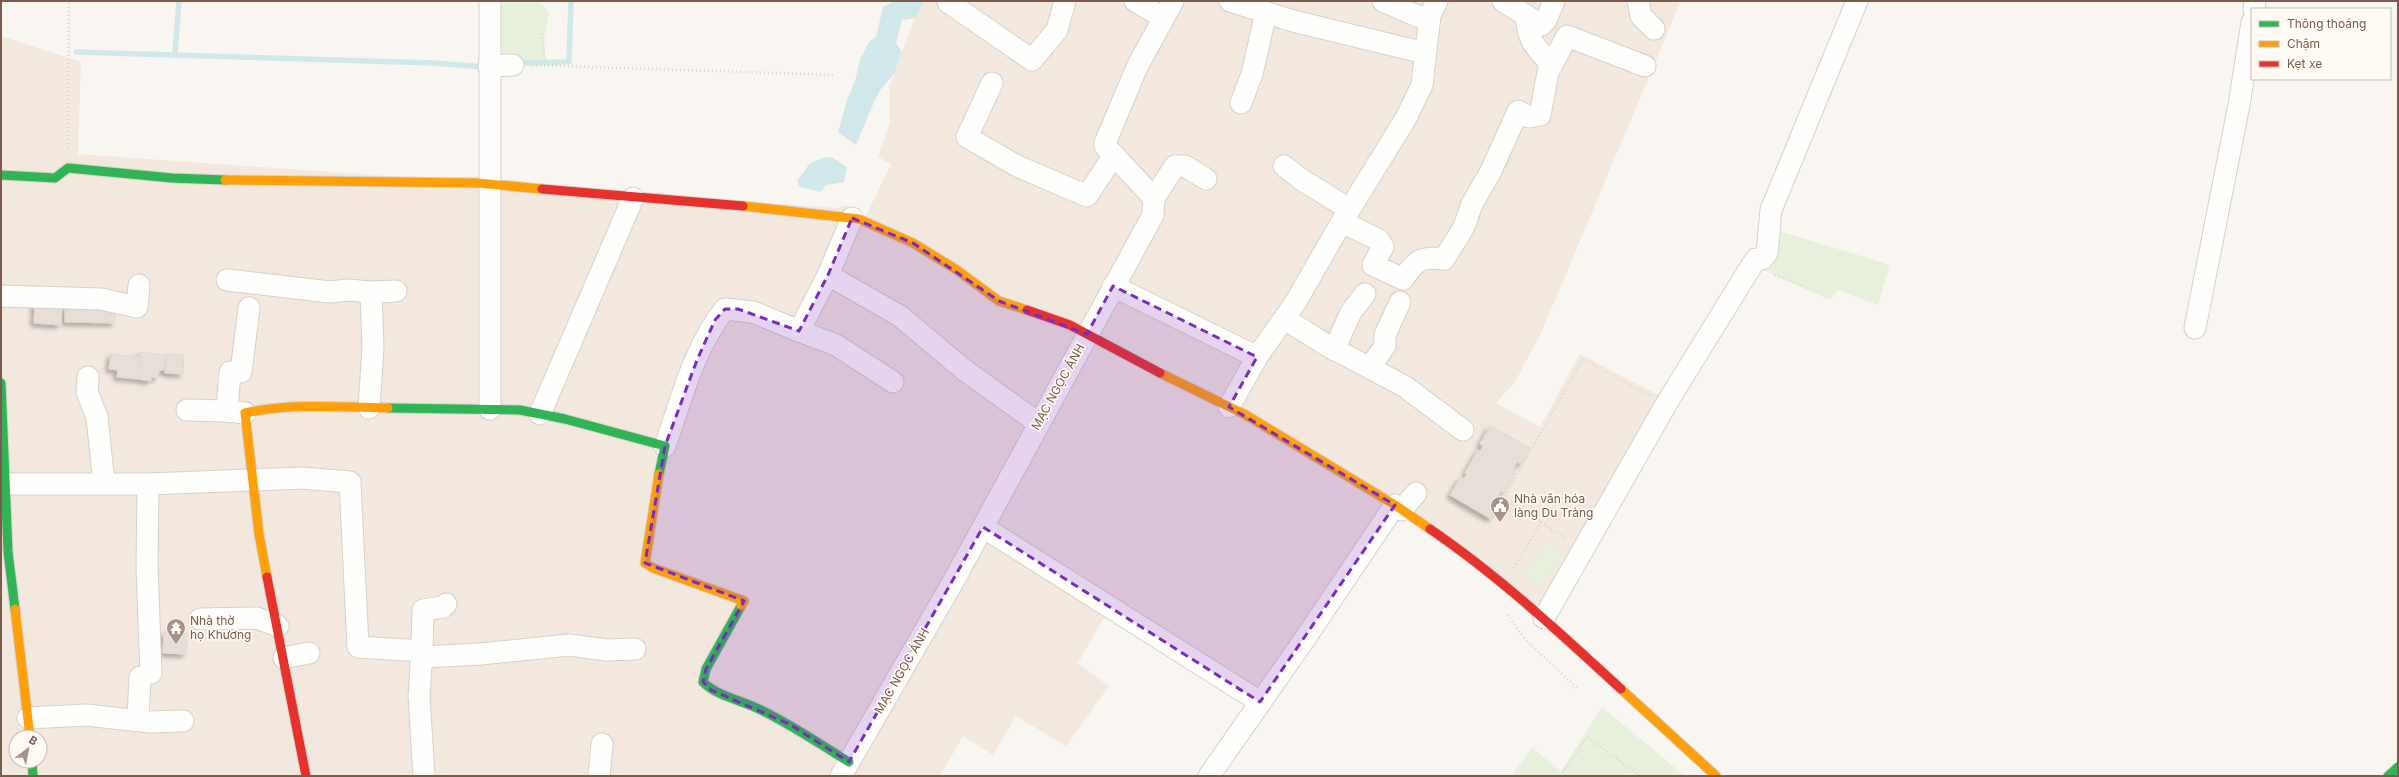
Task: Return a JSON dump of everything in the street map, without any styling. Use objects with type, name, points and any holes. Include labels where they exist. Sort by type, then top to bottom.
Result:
[{"type":"street","points":[[490,1],[490,409]]},
{"type":"street","points":[[948,2],[1032,60],[1056,30],[1064,1]]},
{"type":"street","points":[[1135,1],[1168,9],[1137,67],[1106,140],[1105,146],[1154,198],[1175,166],[1184,166],[1206,179]]},
{"type":"street","points":[[1230,1],[1266,13],[1425,53]]},
{"type":"street","points":[[1383,1],[1429,21]]},
{"type":"street","points":[[1229,407],[1257,357],[1285,319],[1410,111],[1422,85],[1430,15],[1437,1]]},
{"type":"street","points":[[1503,1],[1541,25],[1546,20],[1554,1]]},
{"type":"street","points":[[1638,1],[1641,16],[1654,29]]},
{"type":"street","points":[[1544,618],[1668,401],[1756,259],[1762,259],[1767,253],[1771,210],[1857,1]]},
{"type":"street","points":[[1242,103],[1252,74],[1266,13]]},
{"type":"street","points":[[1527,16],[1526,30],[1535,47],[1552,65]]},
{"type":"street","points":[[2195,328],[2239,104],[2251,28]]},
{"type":"street","points":[[1284,166],[1346,216],[1379,240],[1383,247],[1373,265],[1403,280],[1413,265],[1422,259],[1444,259],[1449,241],[1464,227],[1472,204],[1491,171],[1518,111],[1529,117],[1540,115],[1548,72],[1567,36],[1645,66]]},
{"type":"street","points":[[489,66],[513,65]]},
{"type":"street","points":[[992,83],[967,137],[1017,166],[1087,196],[1114,155]]},
{"type":"street","points":[[1,175],[55,178],[68,168],[172,178],[259,182],[344,181],[491,184],[633,198],[802,211],[852,218],[913,243],[957,270],[999,301],[1070,325],[1229,407],[1280,435],[1398,507],[1471,557],[1544,618],[1716,776]]},
{"type":"street","points":[[540,414],[633,198]]},
{"type":"street","name":"MẠC NGỌC ÁNH","points":[[845,769],[983,527],[1038,423],[1153,215],[1154,198]]},
{"type":"street","points":[[799,331],[828,275],[852,218]]},
{"type":"street","points":[[828,275],[900,316],[963,369],[1038,423]]},
{"type":"street","points":[[227,280],[330,292],[348,290],[371,292],[396,291]]},
{"type":"street","points":[[1,296],[101,299],[137,307],[139,285]]},
{"type":"street","points":[[1113,286],[1257,357]]},
{"type":"street","points":[[369,408],[373,347],[371,292]]},
{"type":"street","points":[[1334,350],[1351,312],[1365,294]]},
{"type":"street","points":[[1370,367],[1385,346],[1385,335],[1400,302]]},
{"type":"street","points":[[249,308],[241,372],[230,372],[236,412],[253,480],[259,534],[306,776]]},
{"type":"street","points":[[845,769],[789,724],[755,707],[711,690],[703,682],[706,669],[744,601],[653,568],[646,563],[654,495],[665,446],[697,360],[715,320],[725,309],[753,312],[836,345],[893,382]]},
{"type":"street","points":[[1285,319],[1334,350],[1370,367],[1404,386],[1463,430]]},
{"type":"street","points":[[88,376],[87,392],[96,417],[104,484]]},
{"type":"street","points":[[1,383],[8,552],[29,728],[86,715],[138,720],[183,721]]},
{"type":"street","points":[[187,410],[236,412],[278,408],[369,408],[520,410],[565,419],[665,446]]},
{"type":"street","points":[[5,484],[148,484],[302,478],[350,482],[358,647],[422,654],[481,654],[569,645],[607,650],[635,649]]},
{"type":"street","points":[[138,720],[146,675],[148,484]]},
{"type":"street","points":[[1209,776],[1398,507],[1416,493]]},
{"type":"street","points":[[983,527],[1260,702]]},
{"type":"street","points":[[424,776],[419,696],[423,610],[443,607],[446,604]]},
{"type":"street","points":[[200,619],[257,618],[278,626]]},
{"type":"street","points":[[284,658],[309,653]]},
{"type":"street","points":[[599,776],[602,744]]},
{"type":"street","points":[[2388,776],[2398,767]]},
{"type":"path","points":[[68,168],[69,1]]},
{"type":"path","points":[[542,33],[545,64],[835,75]]},
{"type":"path","points":[[1752,265],[1802,286]]},
{"type":"path","points":[[1569,540],[1505,501],[1509,489],[1583,359],[1652,397]]},
{"type":"path","points":[[1519,574],[1513,570],[1541,522]]},
{"type":"path","points":[[1560,776],[1587,738],[1640,776]]},
{"type":"highlighted area","points":[[852,218],[913,243],[999,301],[1087,334],[1113,286],[1257,357],[1229,407],[1395,505],[1260,702],[983,527],[849,762],[789,724],[711,690],[703,682],[706,669],[744,601],[645,563],[665,446],[697,360],[715,320],[725,309],[738,309],[799,331],[828,275]]},
{"type":"shaded area","points":[[921,1],[1681,1],[1542,331],[1515,382],[1496,403],[1540,427],[1580,354],[1664,398],[1544,618],[1395,505],[1260,702],[1110,607],[1078,663],[1109,686],[1066,746],[1016,716],[993,755],[963,736],[940,776],[1,776],[1,36],[81,62],[78,154],[837,208],[845,205],[866,216],[891,164],[878,157],[890,122],[889,87]]},
{"type":"green space","points":[[490,1],[538,1],[549,12],[544,38],[546,65],[489,66]]},
{"type":"green space","points":[[1770,228],[1890,265],[1878,305],[1838,290],[1830,300],[1752,265]]},
{"type":"green space","points":[[1547,543],[1562,553],[1541,586],[1525,576]]},
{"type":"green space","points":[[1602,707],[1685,776],[1511,776],[1532,747],[1561,772]]},
{"type":"water","points":[[893,1],[924,1],[915,18],[902,20],[896,43],[902,52],[894,74],[880,90],[856,145],[838,132],[847,100],[855,81],[860,60],[869,42],[876,37],[883,7]]},
{"type":"water","points":[[826,157],[833,158],[847,167],[844,182],[826,185],[821,192],[800,187],[797,181],[810,163]]},
{"type":"building","points":[[35,302],[62,303],[61,325],[34,323]]},
{"type":"building","points":[[65,303],[115,304],[115,323],[65,322]]},
{"type":"building","points":[[140,352],[165,355],[164,370],[159,370],[158,378],[151,377],[151,381],[138,379]]},
{"type":"building","points":[[111,354],[140,357],[138,379],[117,377],[118,370],[109,369]]},
{"type":"building","points":[[166,354],[184,355],[183,374],[165,373]]},
{"type":"building","points":[[1490,426],[1530,448],[1521,464],[1517,462],[1513,469],[1516,471],[1504,492],[1501,491],[1497,498],[1502,500],[1491,519],[1450,495],[1461,477],[1464,479],[1467,473],[1465,473],[1478,450],[1480,451],[1483,446],[1480,444]]},
{"type":"building","points":[[164,632],[187,633],[186,654],[163,653]]},
{"type":"waterway","points":[[175,54],[179,1]]},
{"type":"waterway","points":[[516,63],[569,62],[571,1]]},
{"type":"waterway","points":[[76,52],[434,63],[485,67]]},
{"type":"traffic: fast","points":[[1,175],[55,178],[68,168],[172,178],[225,180]]},
{"type":"traffic: fast","points":[[1,383],[8,552],[15,609]]},
{"type":"traffic: fast","points":[[388,408],[520,410],[565,419],[665,446],[659,474]]},
{"type":"traffic: fast","points":[[741,606],[706,669],[703,682],[709,687],[730,698],[754,707],[784,722],[849,762]]},
{"type":"traffic: fast","points":[[2388,776],[2398,767]]},
{"type":"traffic: fast","points":[[33,769],[33,776]]},
{"type":"traffic: slow","points":[[225,180],[477,183],[542,189]]},
{"type":"traffic: slow","points":[[743,206],[859,219],[913,243],[957,270],[999,301],[1027,310]]},
{"type":"traffic: slow","points":[[1160,373],[1246,415],[1395,505],[1430,529]]},
{"type":"traffic: slow","points":[[267,577],[259,534],[245,413],[299,407],[388,408]]},
{"type":"traffic: slow","points":[[659,474],[645,563],[653,568],[744,601],[741,606]]},
{"type":"traffic: slow","points":[[15,609],[29,729]]},
{"type":"traffic: slow","points":[[1621,689],[1716,776]]},
{"type":"traffic: jam","points":[[542,189],[743,206]]},
{"type":"traffic: jam","points":[[1027,310],[1070,325],[1160,373]]},
{"type":"traffic: jam","points":[[1430,529],[1456,547],[1505,586],[1552,626],[1621,689]]},
{"type":"traffic: jam","points":[[267,577],[306,776]]},
{"type":"place","name":"Nhà văn hóa làng Du Tràng","points":[[1500,523]]},
{"type":"place","name":"Nhà thờ họ Khương","points":[[176,645]]}]
